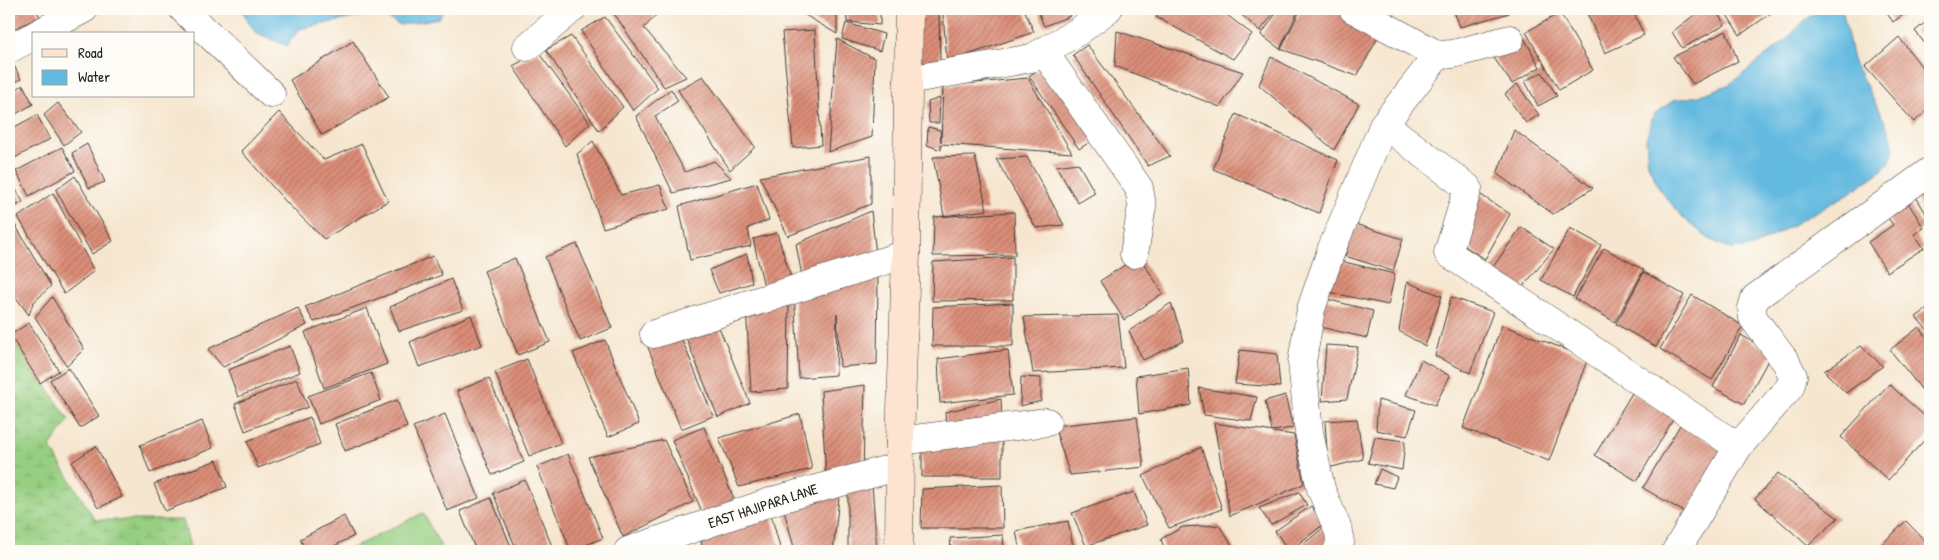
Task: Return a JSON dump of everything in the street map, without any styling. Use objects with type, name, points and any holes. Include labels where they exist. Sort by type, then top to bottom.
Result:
[{"type":"street","points":[[42,32],[84,9]]},
{"type":"street","points":[[183,9],[271,94]]},
{"type":"street","points":[[527,47],[572,9]]},
{"type":"street","points":[[899,551],[906,254],[909,9]]},
{"type":"street","points":[[908,80],[1032,58],[1079,31],[1108,9]]},
{"type":"street","points":[[1353,9],[1438,55],[1453,54],[1510,39]]},
{"type":"street","points":[[9,49],[32,37]]},
{"type":"street","points":[[1044,52],[1139,188],[1142,206],[1134,254]]},
{"type":"street","points":[[1337,551],[1340,543],[1339,532],[1321,490],[1309,432],[1302,362],[1311,309],[1332,248],[1384,124],[1438,55]]},
{"type":"street","points":[[1384,124],[1468,188],[1448,253],[1738,447]]},
{"type":"street","points":[[1676,551],[1738,447],[1790,387],[1793,376],[1786,362],[1753,318],[1752,308],[1756,298],[1930,171]]},
{"type":"street","points":[[654,334],[906,254]]},
{"type":"street","name":"EAST HAJIPARA LANE","points":[[628,551],[776,500],[900,453],[1047,422]]},
{"type":"green space","points":[[9,330],[69,420],[50,447],[95,520],[183,520],[190,547],[187,551],[9,551]]},
{"type":"green space","points":[[423,513],[443,551],[346,551]]},
{"type":"water","points":[[241,9],[445,9],[439,18],[400,25],[377,13],[299,29],[287,46],[255,32]]},
{"type":"water","points":[[1822,9],[1838,9],[1843,13],[1853,60],[1890,132],[1894,149],[1890,162],[1880,172],[1848,194],[1753,247],[1731,249],[1709,239],[1682,217],[1660,190],[1648,164],[1646,139],[1653,115],[1674,100],[1699,96],[1730,84],[1785,41],[1805,20]]},
{"type":"building","points":[[9,9],[36,9],[40,17],[9,31]]},
{"type":"building","points":[[611,9],[660,9],[644,28],[686,77],[664,87]]},
{"type":"building","points":[[795,9],[832,9],[837,12],[837,34]]},
{"type":"building","points":[[846,9],[880,9],[880,25],[847,22]]},
{"type":"building","points":[[956,9],[1024,9],[1034,32],[947,62],[943,14]]},
{"type":"building","points":[[1037,9],[1067,9],[1070,16],[1044,26]]},
{"type":"building","points":[[1160,9],[1219,9],[1252,34],[1233,59],[1156,17]]},
{"type":"building","points":[[1235,9],[1277,9],[1260,31]]},
{"type":"building","points":[[1279,9],[1299,9],[1280,49],[1261,35]]},
{"type":"building","points":[[1301,9],[1342,9],[1382,30],[1357,76],[1281,49]]},
{"type":"building","points":[[1453,9],[1506,9],[1509,13],[1460,27]]},
{"type":"building","points":[[1585,9],[1632,9],[1644,35],[1605,53]]},
{"type":"building","points":[[1702,9],[1715,9],[1725,25],[1682,48],[1672,32]]},
{"type":"building","points":[[1723,9],[1777,9],[1740,35]]},
{"type":"building","points":[[1884,9],[1911,9],[1893,22]]},
{"type":"building","points":[[913,12],[939,12],[940,63],[914,72]]},
{"type":"building","points":[[1560,13],[1593,70],[1559,90],[1526,32]]},
{"type":"building","points":[[605,17],[658,88],[633,111],[581,31]]},
{"type":"building","points":[[1930,19],[1930,50],[1915,31]]},
{"type":"building","points":[[846,23],[884,34],[880,51],[842,39]]},
{"type":"building","points":[[815,30],[821,145],[793,148],[782,32]]},
{"type":"building","points":[[1117,31],[1243,72],[1220,107],[1115,66]]},
{"type":"building","points":[[1726,31],[1738,61],[1693,84],[1673,57]]},
{"type":"building","points":[[571,36],[623,107],[599,131],[546,50]]},
{"type":"building","points":[[1899,37],[1930,78],[1930,108],[1914,122],[1865,67]]},
{"type":"building","points":[[1524,38],[1540,67],[1512,84],[1492,55]]},
{"type":"building","points":[[837,39],[875,59],[872,137],[828,152]]},
{"type":"building","points":[[353,41],[389,97],[322,135],[290,80]]},
{"type":"building","points":[[1087,45],[1170,156],[1148,166],[1073,55]]},
{"type":"building","points":[[538,52],[590,123],[565,146],[513,66]]},
{"type":"building","points":[[1271,57],[1359,104],[1334,150],[1259,85]]},
{"type":"building","points":[[11,60],[21,79],[9,85],[9,61]]},
{"type":"building","points":[[1050,62],[1100,135],[1079,149],[1029,76]]},
{"type":"building","points":[[1542,72],[1557,96],[1538,106],[1525,81]]},
{"type":"building","points":[[703,76],[755,147],[730,170],[678,90]]},
{"type":"building","points":[[1028,78],[1072,153],[941,144],[941,150],[927,145],[928,127],[940,130],[941,142],[943,86]]},
{"type":"building","points":[[1517,84],[1539,115],[1526,123],[1505,94]]},
{"type":"building","points":[[23,85],[33,104],[9,118],[9,94]]},
{"type":"building","points":[[671,89],[678,101],[655,116],[685,172],[714,161],[731,178],[673,193],[636,116]]},
{"type":"building","points":[[940,98],[939,123],[929,123],[928,102]]},
{"type":"building","points":[[58,103],[81,132],[64,145],[44,115]]},
{"type":"building","points":[[279,112],[324,160],[362,144],[388,201],[324,239],[287,203],[241,151]]},
{"type":"building","points":[[1236,114],[1338,160],[1319,213],[1213,169]]},
{"type":"building","points":[[37,115],[50,139],[9,161],[9,130]]},
{"type":"building","points":[[1514,130],[1593,188],[1553,214],[1497,174]]},
{"type":"building","points":[[593,141],[621,195],[660,185],[669,209],[603,228],[577,154]]},
{"type":"building","points":[[87,144],[105,182],[89,188],[72,153]]},
{"type":"building","points":[[62,147],[75,171],[29,196],[16,171]]},
{"type":"building","points":[[871,156],[871,204],[788,236],[760,177]]},
{"type":"building","points":[[975,156],[987,210],[944,216],[933,157]]},
{"type":"building","points":[[1027,157],[1064,225],[1036,228],[996,159]]},
{"type":"building","points":[[1078,163],[1095,193],[1078,203],[1056,166]]},
{"type":"building","points":[[75,176],[113,241],[92,254],[56,190]]},
{"type":"building","points":[[9,177],[23,202],[9,210]]},
{"type":"building","points":[[757,183],[769,220],[748,228],[751,246],[690,260],[679,206]]},
{"type":"building","points":[[1930,188],[1930,220],[1916,197]]},
{"type":"building","points":[[53,193],[94,271],[64,294],[18,217]]},
{"type":"building","points":[[1481,195],[1510,214],[1485,259],[1454,239]]},
{"type":"building","points":[[1907,201],[1924,228],[1914,234],[1924,248],[1887,272],[1868,242],[1893,225],[1886,215]]},
{"type":"building","points":[[871,211],[876,254],[802,276],[796,244]]},
{"type":"building","points":[[1014,212],[1015,255],[933,256],[934,217]]},
{"type":"building","points":[[13,221],[51,286],[33,303],[29,315],[9,288],[9,224]]},
{"type":"building","points":[[1355,224],[1403,239],[1393,271],[1345,256]]},
{"type":"building","points":[[1521,227],[1554,249],[1517,294],[1491,270]]},
{"type":"building","points":[[1570,228],[1601,245],[1573,297],[1541,280]]},
{"type":"building","points":[[777,233],[792,281],[765,291],[753,239]]},
{"type":"building","points":[[577,244],[612,328],[580,341],[545,257]]},
{"type":"building","points":[[1604,248],[1644,270],[1615,322],[1575,299]]},
{"type":"building","points":[[747,254],[752,283],[719,293],[709,270]]},
{"type":"building","points":[[433,256],[442,275],[314,322],[305,307]]},
{"type":"building","points":[[1139,256],[1163,293],[1124,320],[1100,281]]},
{"type":"building","points":[[1013,257],[1013,300],[932,301],[933,262]]},
{"type":"building","points":[[515,258],[550,342],[518,355],[484,271]]},
{"type":"building","points":[[1336,260],[1395,274],[1388,305],[1328,292]]},
{"type":"building","points":[[1644,272],[1684,295],[1656,347],[1616,324]]},
{"type":"building","points":[[878,274],[877,364],[840,367],[837,313],[836,375],[799,378],[794,291]]},
{"type":"building","points":[[451,279],[463,310],[399,331],[390,307]]},
{"type":"building","points":[[1407,282],[1442,296],[1425,346],[1399,331]]},
{"type":"building","points":[[1692,295],[1743,326],[1712,380],[1660,349]]},
{"type":"building","points":[[52,297],[84,349],[67,366],[35,317]]},
{"type":"building","points":[[1451,297],[1493,312],[1470,373],[1435,356]]},
{"type":"building","points":[[1326,299],[1373,311],[1367,338],[1320,327]]},
{"type":"building","points":[[789,300],[788,389],[751,392],[746,306]]},
{"type":"building","points":[[1013,303],[1013,346],[932,346],[933,307]]},
{"type":"building","points":[[1171,303],[1184,341],[1143,360],[1129,331]]},
{"type":"building","points":[[1930,307],[1930,333],[1916,317]]},
{"type":"building","points":[[298,308],[307,325],[223,367],[208,349]]},
{"type":"building","points":[[367,308],[387,364],[324,388],[305,332]]},
{"type":"building","points":[[471,315],[482,345],[419,367],[410,342]]},
{"type":"building","points":[[1118,315],[1124,368],[1033,373],[1024,317]]},
{"type":"building","points":[[716,320],[750,403],[718,417],[684,333]]},
{"type":"building","points":[[29,323],[59,371],[40,383],[10,335]]},
{"type":"building","points":[[1502,325],[1588,358],[1549,461],[1463,428]]},
{"type":"building","points":[[1919,327],[1930,341],[1930,400],[1890,350]]},
{"type":"building","points":[[679,332],[713,416],[681,429],[647,345]]},
{"type":"building","points":[[1741,335],[1772,353],[1744,404],[1713,387]]},
{"type":"building","points":[[605,340],[639,424],[608,437],[573,353]]},
{"type":"building","points":[[1326,345],[1358,347],[1347,399],[1322,401]]},
{"type":"building","points":[[290,346],[300,372],[238,397],[228,370]]},
{"type":"building","points":[[1861,346],[1883,366],[1846,393],[1824,371]]},
{"type":"building","points":[[1008,350],[1013,395],[940,403],[938,359]]},
{"type":"building","points":[[1240,350],[1277,354],[1280,387],[1235,384]]},
{"type":"building","points":[[527,359],[561,443],[529,456],[495,372]]},
{"type":"building","points":[[1421,360],[1450,376],[1435,405],[1406,395]]},
{"type":"building","points":[[69,368],[99,416],[80,428],[50,380]]},
{"type":"building","points":[[1188,368],[1191,405],[1139,414],[1136,376]]},
{"type":"building","points":[[371,373],[381,400],[319,424],[308,396]]},
{"type":"building","points":[[1021,377],[1041,378],[1041,401],[1020,406]]},
{"type":"building","points":[[489,378],[524,462],[492,475],[457,391]]},
{"type":"building","points":[[297,379],[308,407],[245,431],[235,404]]},
{"type":"building","points":[[1889,384],[1930,421],[1930,434],[1888,480],[1841,437]]},
{"type":"building","points":[[865,385],[863,475],[826,478],[821,391]]},
{"type":"building","points":[[1199,388],[1257,397],[1251,421],[1204,415]]},
{"type":"building","points":[[1632,393],[1674,418],[1637,481],[1595,455]]},
{"type":"building","points":[[1285,395],[1293,428],[1272,431],[1265,401]]},
{"type":"building","points":[[1001,399],[1002,420],[946,430],[945,412]]},
{"type":"building","points":[[397,400],[407,427],[345,451],[335,424]]},
{"type":"building","points":[[1378,400],[1416,410],[1407,436],[1376,430]]},
{"type":"building","points":[[445,414],[479,498],[447,511],[413,427]]},
{"type":"building","points":[[800,414],[812,469],[739,487],[719,438]]},
{"type":"building","points":[[310,417],[320,444],[258,468],[247,441]]},
{"type":"building","points":[[1137,417],[1144,467],[1070,475],[1054,426]]},
{"type":"building","points":[[1357,419],[1363,459],[1328,468],[1325,421]]},
{"type":"building","points":[[202,421],[213,448],[150,473],[140,445]]},
{"type":"building","points":[[1214,423],[1294,435],[1304,484],[1230,516]]},
{"type":"building","points":[[1680,425],[1723,450],[1686,513],[1643,488]]},
{"type":"building","points":[[704,427],[739,511],[707,524],[672,440]]},
{"type":"building","points":[[1002,434],[1002,477],[922,477],[922,438]]},
{"type":"building","points":[[1375,437],[1405,441],[1402,470],[1368,463]]},
{"type":"building","points":[[664,440],[693,502],[623,537],[588,457]]},
{"type":"building","points":[[96,446],[122,497],[98,508],[72,462]]},
{"type":"building","points":[[1201,447],[1222,509],[1169,528],[1143,476]]},
{"type":"building","points":[[568,454],[603,538],[571,551],[537,467]]},
{"type":"building","points":[[217,460],[227,487],[165,511],[154,484]]},
{"type":"building","points":[[1380,469],[1397,477],[1393,488],[1374,484]]},
{"type":"building","points":[[1778,473],[1838,518],[1808,546],[1755,499]]},
{"type":"building","points":[[525,480],[554,551],[517,551],[493,493]]},
{"type":"building","points":[[872,483],[877,551],[848,551],[848,490]]},
{"type":"building","points":[[1002,485],[1003,528],[921,528],[922,489]]},
{"type":"building","points":[[840,489],[833,551],[795,551],[782,503]]},
{"type":"building","points":[[1134,492],[1147,525],[1086,546],[1072,513]]},
{"type":"building","points":[[1299,492],[1307,505],[1271,525],[1259,508]]},
{"type":"building","points":[[491,498],[513,551],[476,551],[460,511]]},
{"type":"building","points":[[1311,506],[1324,524],[1289,551],[1275,531]]},
{"type":"building","points":[[769,507],[781,551],[703,551],[700,536]]},
{"type":"building","points":[[344,516],[354,536],[324,551],[306,551],[300,539]]},
{"type":"building","points":[[1068,521],[1074,551],[1020,551],[1016,531]]},
{"type":"building","points":[[1906,521],[1930,546],[1930,551],[1875,551]]},
{"type":"building","points":[[1329,524],[1334,538],[1319,551],[1294,551]]},
{"type":"building","points":[[1219,525],[1236,551],[1165,551],[1161,539],[1183,527]]},
{"type":"building","points":[[1003,535],[1004,551],[951,551],[950,538]]}]
